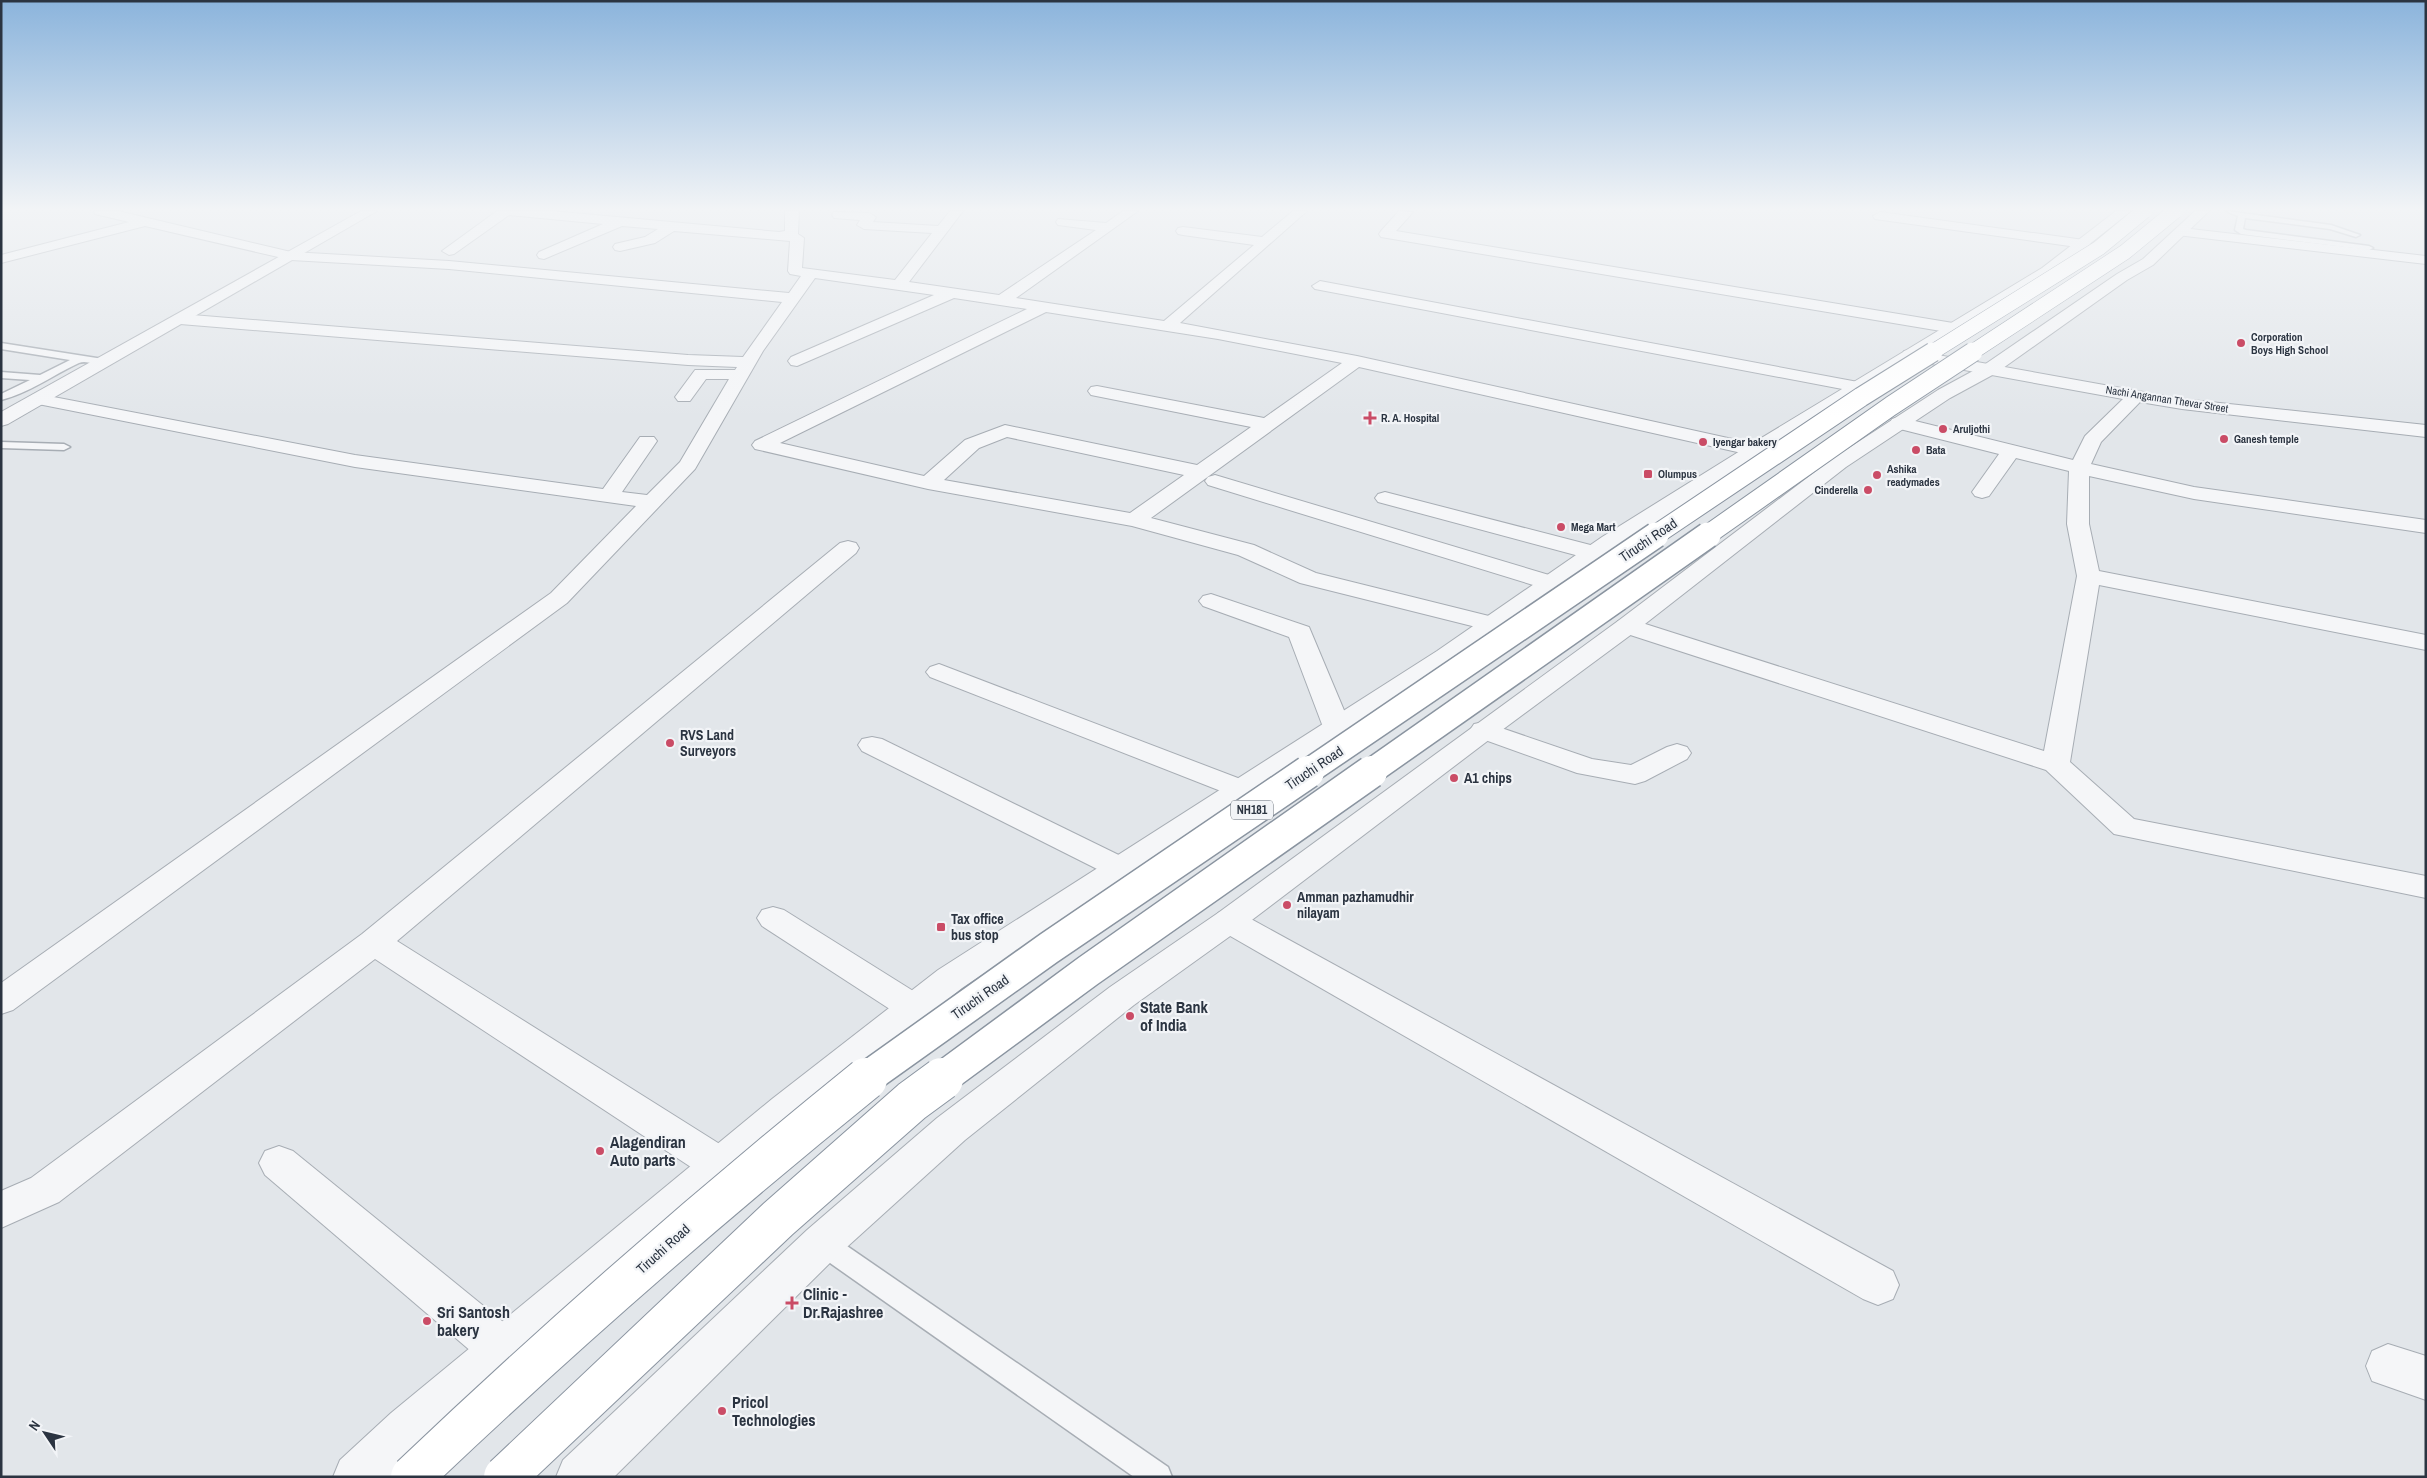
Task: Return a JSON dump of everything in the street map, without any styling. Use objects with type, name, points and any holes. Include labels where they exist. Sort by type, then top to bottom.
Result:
[{"type":"highway","name":"Tiruchi Road","points":[[412,1477],[510,1384],[742,1179],[873,1072],[1057,942],[1653,536],[1861,397],[2048,280]]},
{"type":"highway","name":"NH181","points":[[505,1477],[778,1219],[912,1101],[1088,971],[1883,412],[2083,280]]},
{"type":"street","points":[[1,420],[249,280]]},
{"type":"street","points":[[605,280],[793,298]]},
{"type":"street","points":[[1,1001],[558,598],[688,465],[745,368],[806,280]]},
{"type":"street","points":[[858,280],[1002,300],[1356,361],[1755,450]]},
{"type":"street","points":[[899,286],[904,280]]},
{"type":"street","points":[[1002,300],[1031,280]]},
{"type":"street","points":[[1166,327],[1221,280]]},
{"type":"street","points":[[1663,280],[1953,328]]},
{"type":"street","points":[[357,1477],[407,1429],[785,1110],[950,979],[1492,624],[1594,553],[1755,450],[2032,280]]},
{"type":"street","points":[[580,1477],[822,1244],[950,1130],[1122,996],[1229,921],[1484,730],[1627,626],[1839,463],[1944,394],[1990,369],[2118,280]]},
{"type":"street","points":[[1320,286],[1858,387]]},
{"type":"street","points":[[797,361],[952,293]]},
{"type":"street","points":[[1043,307],[762,445],[928,483],[1134,520],[1246,550],[1308,578],[1492,624]]},
{"type":"street","points":[[180,319],[688,360],[745,368]]},
{"type":"street","name":"Nachi Angannan Thevar Street","points":[[1910,355],[2182,404],[2426,431]]},
{"type":"street","points":[[1134,520],[1208,477],[1268,425],[1356,361]]},
{"type":"street","points":[[684,397],[700,374],[745,368]]},
{"type":"street","points":[[1097,391],[1268,425]]},
{"type":"street","points":[[2056,764],[2089,576],[2078,524],[2079,468],[2092,440],[2136,396]]},
{"type":"street","points":[[38,399],[354,461],[652,502]]},
{"type":"street","points":[[1899,423],[2079,468],[2194,493],[2426,527]]},
{"type":"street","points":[[928,483],[972,444],[1005,431],[1208,477],[1551,583]]},
{"type":"street","points":[[608,496],[647,441]]},
{"type":"street","points":[[1982,492],[2011,451]]},
{"type":"street","points":[[1385,498],[1594,553]]},
{"type":"street","points":[[1,1210],[45,1190],[374,942],[848,548]]},
{"type":"street","points":[[2089,576],[2426,643]]},
{"type":"street","points":[[1211,602],[1300,632],[1337,726]]},
{"type":"street","points":[[1627,626],[2056,764],[2125,826],[2426,887]]},
{"type":"street","points":[[939,672],[1241,789]]},
{"type":"street","points":[[1484,730],[1587,767],[1635,775],[1677,753]]},
{"type":"street","points":[[872,744],[1120,868]]},
{"type":"street","points":[[773,918],[914,1008]]},
{"type":"street","points":[[1229,921],[1878,1286]]},
{"type":"street","points":[[374,942],[720,1165]]},
{"type":"street","points":[[278,1163],[502,1349]]},
{"type":"lane","points":[[1,346],[103,362]]},
{"type":"lane","points":[[1,397],[79,359]]},
{"type":"lane","points":[[1,375],[72,380]]},
{"type":"lane","points":[[1,445],[64,447]]},
{"type":"lane","points":[[822,1244],[1158,1477]]},
{"type":"place","name":"Corporation Boys High School","points":[[2241,343]]},
{"type":"place","name":"R. A. Hospital","points":[[1370,418]]},
{"type":"place","name":"Aruljothi","points":[[1943,429]]},
{"type":"place","name":"Ganesh temple","points":[[2224,439]]},
{"type":"place","name":"Iyengar bakery","points":[[1703,442]]},
{"type":"place","name":"Bata","points":[[1916,450]]},
{"type":"place","name":"Olumpus","points":[[1648,474]]},
{"type":"place","name":"Ashika readymades","points":[[1877,475]]},
{"type":"place","name":"Cinderella","points":[[1868,490]]},
{"type":"place","name":"Mega Mart","points":[[1561,527]]},
{"type":"place","name":"RVS Land Surveyors","points":[[670,743]]},
{"type":"place","name":"A1 chips","points":[[1454,778]]},
{"type":"place","name":"Amman pazhamudhir nilayam","points":[[1287,905]]},
{"type":"place","name":"Tax office bus stop","points":[[941,927]]},
{"type":"place","name":"State Bank of India","points":[[1130,1016]]},
{"type":"place","name":"Alagendiran Auto parts","points":[[600,1151]]},
{"type":"place","name":"Clinic - Dr.Rajashree","points":[[792,1303]]},
{"type":"place","name":"Sri Santosh bakery","points":[[427,1321]]},
{"type":"place","name":"Pricol Technologies","points":[[722,1411]]}]
